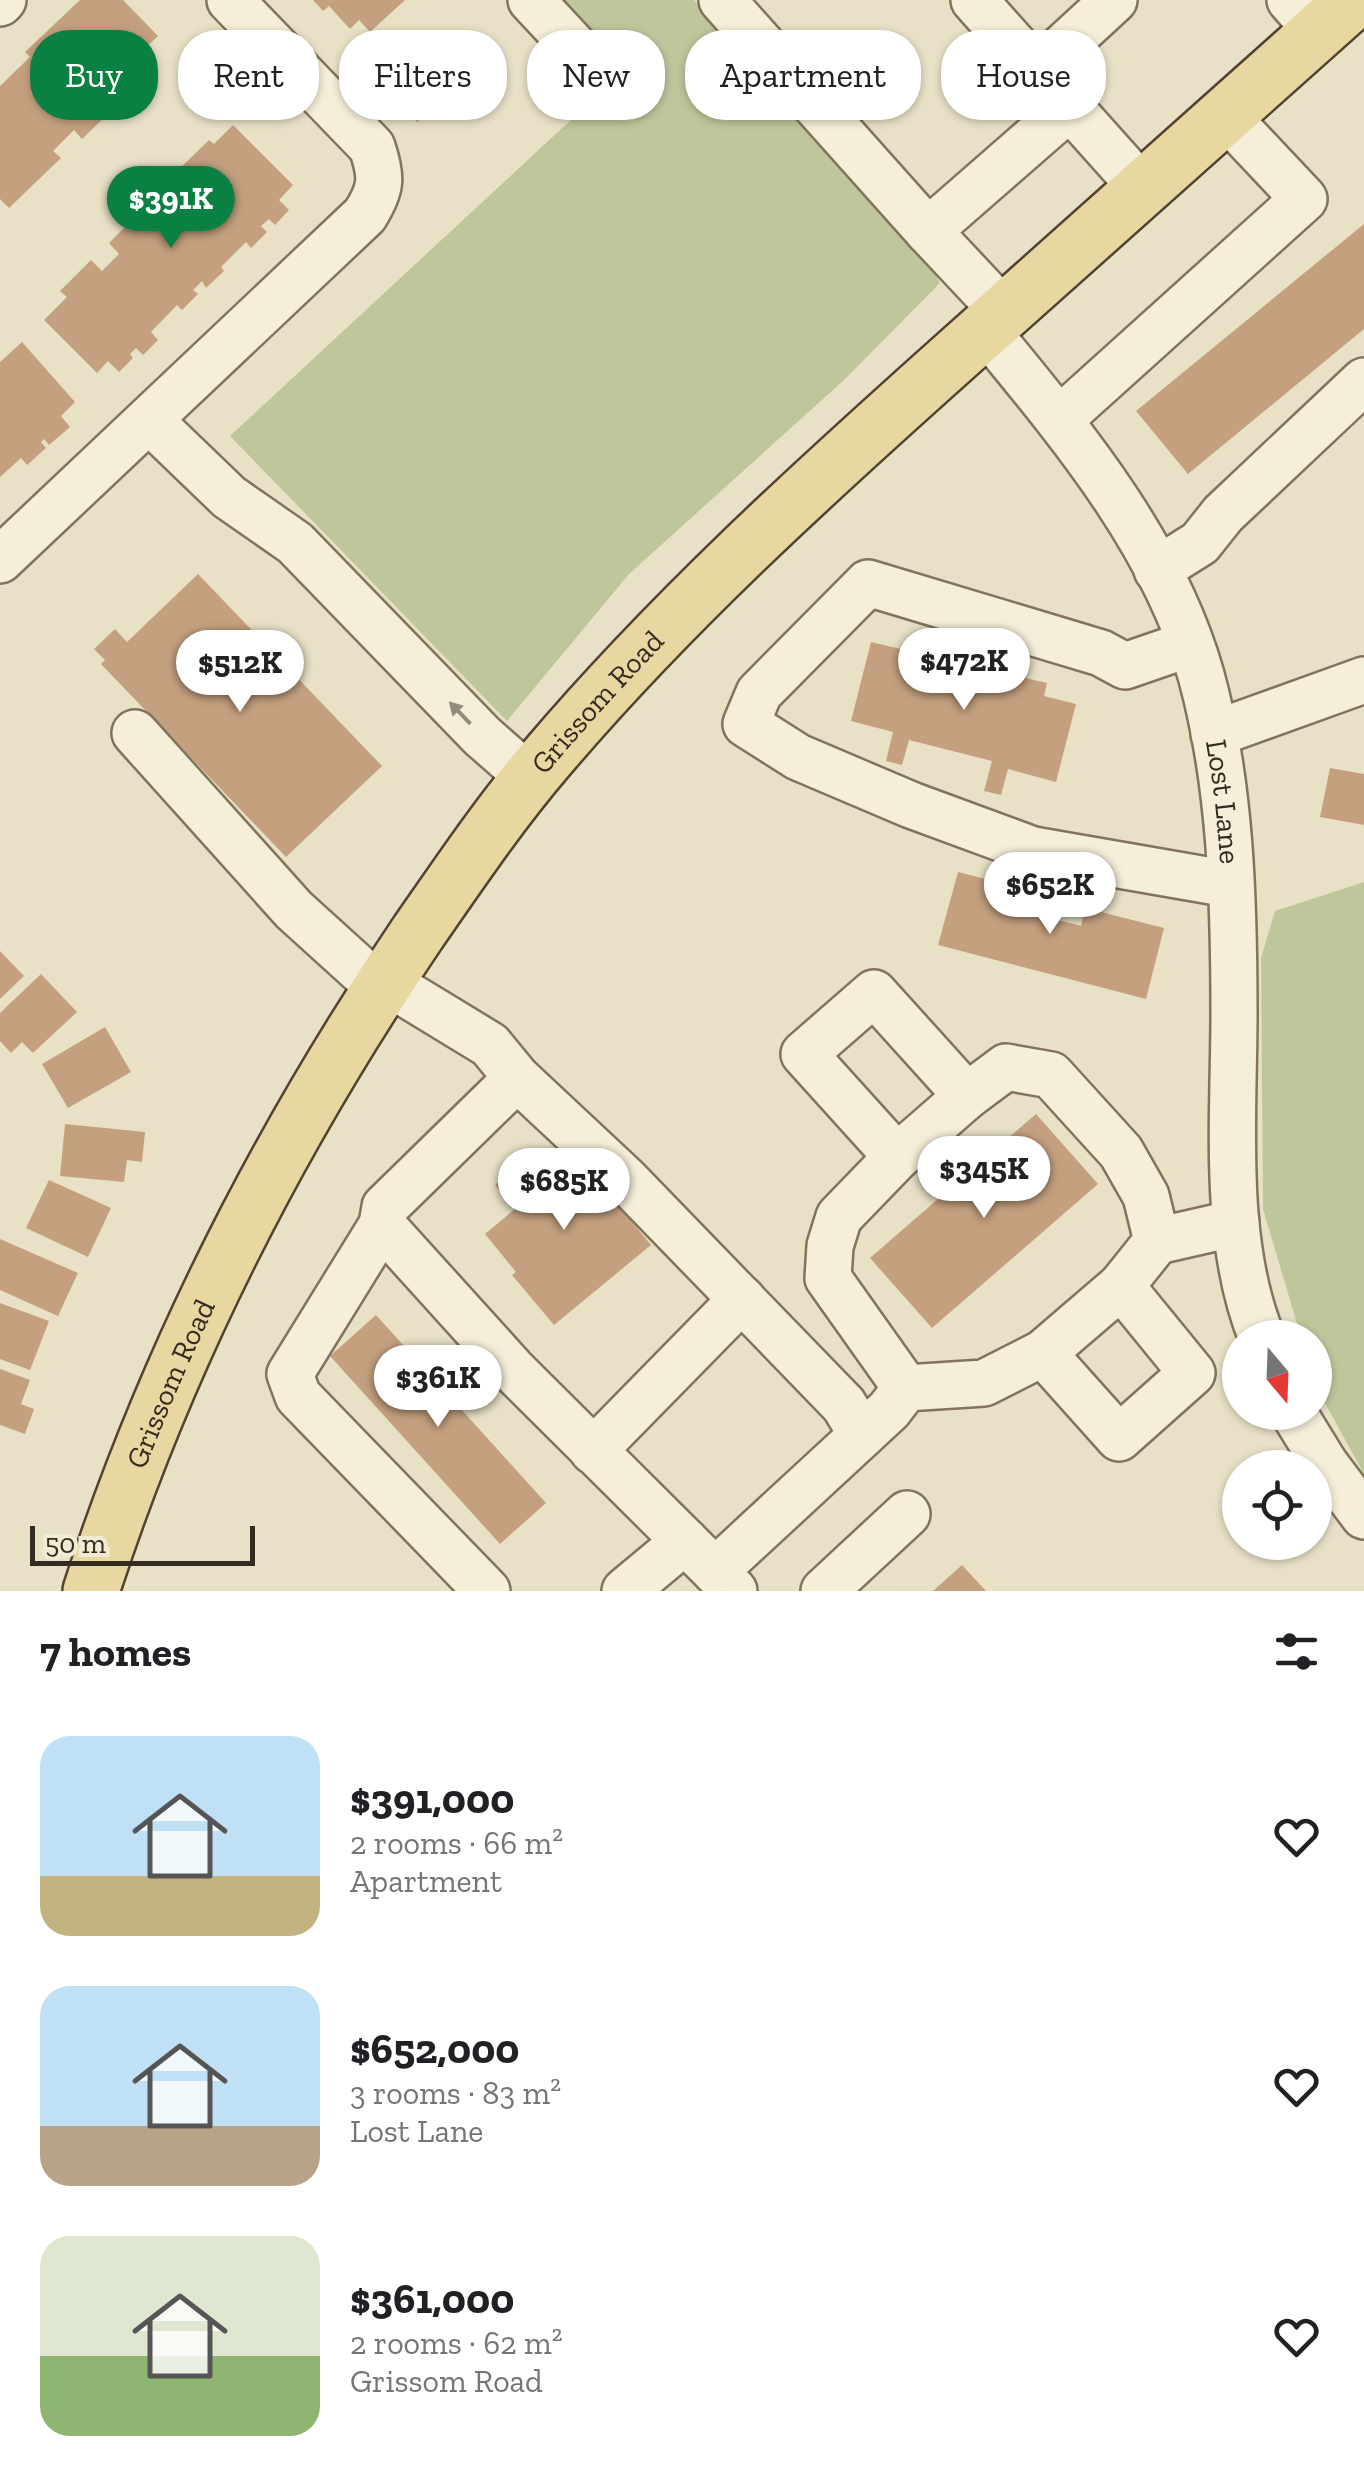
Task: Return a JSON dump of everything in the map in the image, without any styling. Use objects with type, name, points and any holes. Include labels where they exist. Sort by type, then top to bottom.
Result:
[{"type":"main road","name":"Grissom Road","points":[[91,1591],[164,1394],[221,1267],[281,1154],[383,984],[522,790],[666,629],[786,508],[1225,114],[1321,11]]},
{"type":"street","points":[[0,560],[365,215],[379,193],[379,168],[372,147],[230,0]]},
{"type":"street","points":[[532,0],[559,30]]},
{"type":"street","name":"Lost Lane","points":[[722,0],[928,231],[995,320],[1130,520],[1189,644],[1200,672],[1221,763],[1229,884],[1236,1222],[1255,1320]]},
{"type":"street","points":[[974,0],[1001,30]]},
{"type":"street","points":[[1081,30],[1114,0]]},
{"type":"street","points":[[1060,420],[1304,199],[1225,114]]},
{"type":"street","points":[[928,231],[1055,120]]},
{"type":"street","points":[[1082,120],[1143,188]]},
{"type":"street","points":[[1156,570],[1200,543],[1222,514],[1364,381]]},
{"type":"street","points":[[148,420],[229,497],[296,544],[482,736],[522,790]]},
{"type":"street","points":[[1189,644],[1125,666],[1102,654],[868,583],[759,693],[746,724],[798,757],[911,805],[1033,850],[1229,884]]},
{"type":"street","points":[[1214,734],[1364,680]]},
{"type":"street","points":[[135,733],[294,910],[383,984],[490,1045],[517,1078],[625,1179],[844,1404],[862,1435]]},
{"type":"street","points":[[897,1158],[804,1054],[874,993],[967,1096]]},
{"type":"street","points":[[906,1388],[828,1278],[830,1246],[838,1217],[897,1158],[1006,1067],[1051,1075],[1121,1152],[1146,1196],[1157,1241]]},
{"type":"street","points":[[487,1591],[298,1396],[290,1374],[382,1224],[385,1206],[517,1078]]},
{"type":"street","points":[[906,1388],[984,1383],[1043,1354],[1120,1286],[1157,1241],[1236,1222]]},
{"type":"street","points":[[382,1224],[514,1371],[711,1568]]},
{"type":"street","points":[[1043,1354],[1119,1438],[1192,1373],[1120,1286]]},
{"type":"street","points":[[594,1450],[742,1299]]},
{"type":"street","points":[[626,1591],[711,1568],[890,1410],[906,1388]]},
{"type":"street","points":[[1303,1430],[1364,1516]]},
{"type":"street","points":[[824,1591],[907,1514]]},
{"type":"green space","points":[[564,0],[694,0],[721,30],[685,30],[685,120],[802,120],[928,259],[940,283],[843,381],[629,574],[507,721],[230,436],[571,120],[665,120],[665,30],[590,30]]},
{"type":"green space","points":[[1364,882],[1364,1474],[1332,1416],[1332,1320],[1296,1320],[1263,1209],[1261,958],[1275,911]]},
{"type":"building","points":[[80,0],[123,0],[152,30],[48,30]]},
{"type":"building","points":[[313,0],[405,0],[372,30],[359,20],[350,29],[329,6],[323,11]]},
{"type":"building","points":[[30,57],[30,120],[102,120],[82,139],[74,130],[53,151],[61,158],[9,208],[0,199],[0,86]]},
{"type":"building","points":[[233,125],[293,185],[279,200],[289,210],[275,225],[269,219],[261,226],[267,232],[251,248],[246,242],[206,288],[202,281],[193,290],[198,294],[182,310],[177,305],[151,332],[158,340],[143,355],[136,348],[130,354],[133,358],[119,372],[108,361],[97,373],[44,320],[67,297],[60,291],[91,260],[102,271],[119,254],[109,243],[164,188],[174,198],[179,193],[167,181],[209,140],[214,144]]},
{"type":"building","points":[[1364,224],[1364,329],[1188,474],[1136,411]]},
{"type":"building","points":[[22,342],[75,402],[61,416],[70,427],[49,445],[44,439],[41,442],[46,448],[27,465],[21,458],[0,477],[0,362]]},
{"type":"building","points":[[198,574],[382,766],[286,857],[101,664],[105,660],[94,649],[115,629],[127,642]]},
{"type":"building","points":[[871,642],[1047,683],[1044,696],[1076,704],[1056,782],[1008,769],[1001,795],[984,791],[992,761],[909,740],[902,765],[886,761],[893,732],[851,721]]},
{"type":"building","points":[[1330,768],[1364,774],[1364,825],[1320,817]]},
{"type":"building","points":[[958,872],[1040,893],[1035,914],[1081,926],[1085,908],[1164,928],[1146,999],[938,945]]},
{"type":"building","points":[[0,951],[24,976],[0,999]]},
{"type":"building","points":[[41,974],[77,1012],[33,1053],[22,1042],[11,1053],[0,1041],[0,1013]]},
{"type":"building","points":[[105,1027],[131,1072],[68,1108],[42,1064]]},
{"type":"building","points":[[1036,1114],[1098,1184],[932,1328],[870,1258]]},
{"type":"building","points":[[65,1124],[145,1132],[142,1162],[127,1160],[124,1182],[60,1176]]},
{"type":"building","points":[[566,1142],[651,1245],[554,1325],[512,1275],[516,1272],[485,1234],[515,1209],[495,1185],[511,1171],[519,1181]]},
{"type":"building","points":[[49,1180],[111,1208],[88,1257],[26,1228]]},
{"type":"building","points":[[0,1239],[78,1273],[58,1316],[0,1290]]},
{"type":"building","points":[[0,1303],[49,1321],[30,1370],[0,1359]]},
{"type":"building","points":[[376,1315],[546,1503],[500,1544],[330,1356]]},
{"type":"building","points":[[0,1369],[30,1380],[21,1404],[34,1409],[25,1434],[0,1425]]},
{"type":"building","points":[[962,1565],[986,1591],[933,1591]]}]
